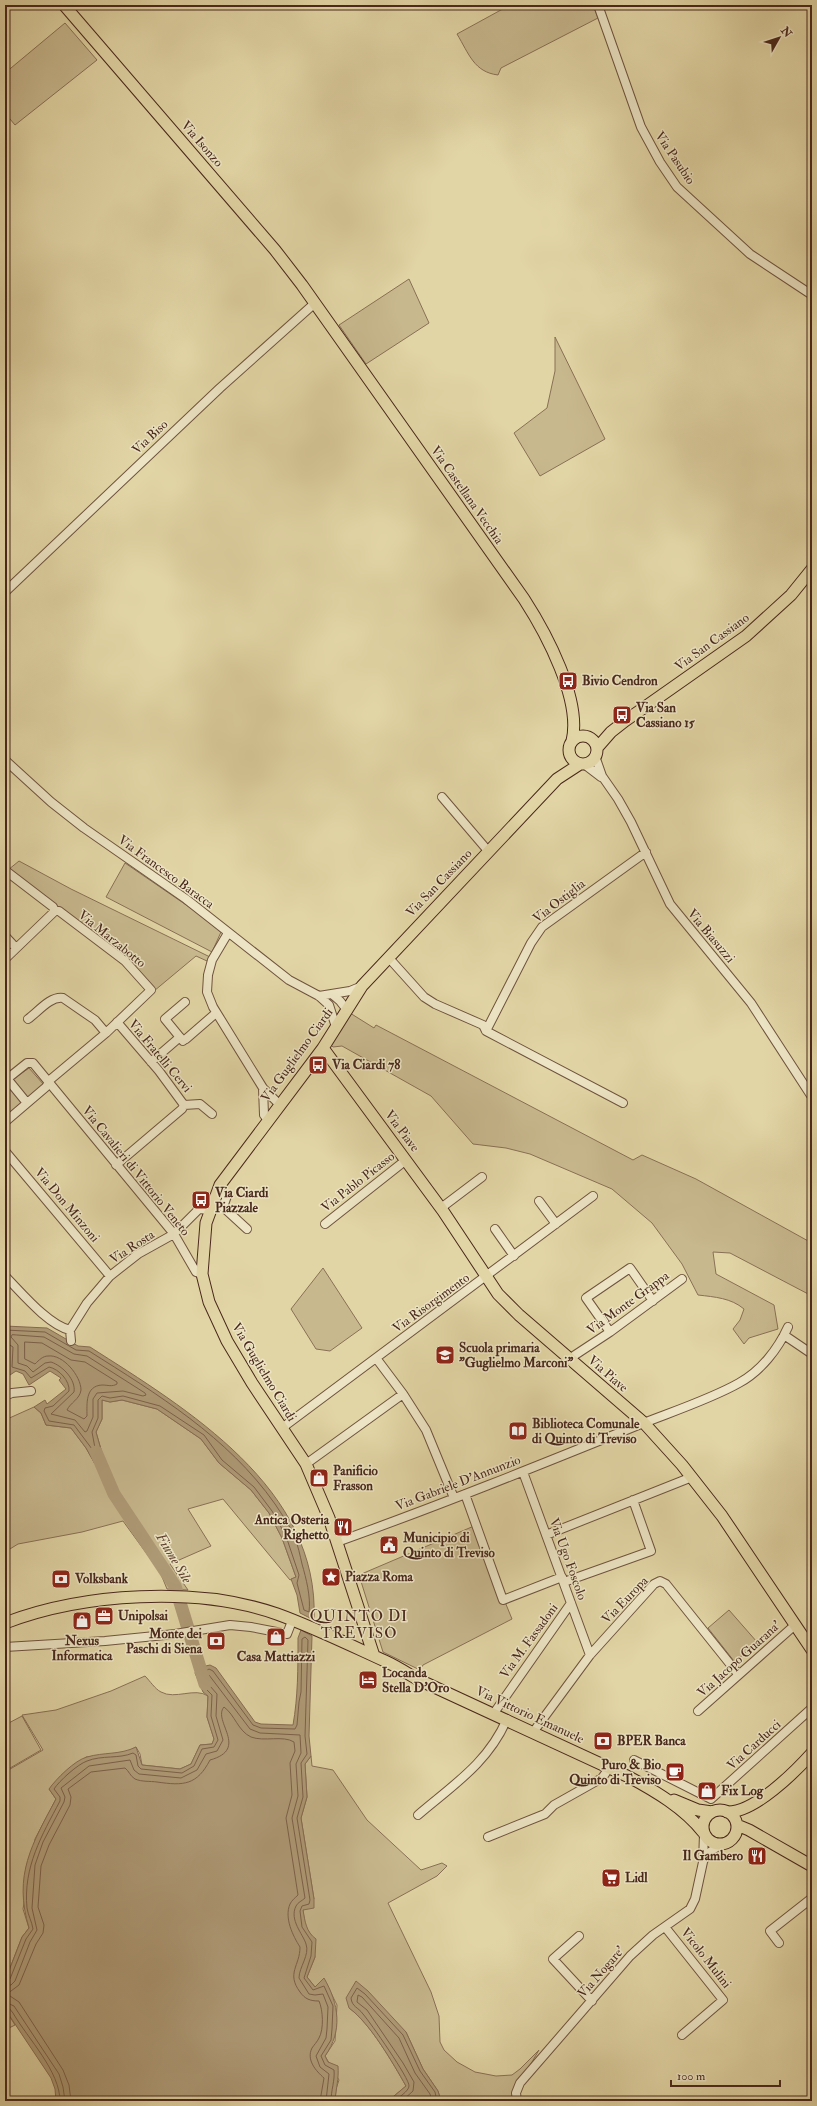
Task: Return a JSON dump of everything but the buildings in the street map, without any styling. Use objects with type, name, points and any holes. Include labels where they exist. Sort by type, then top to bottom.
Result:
[{"type":"main road","name":"Via Isonzo","points":[[64,5],[274,250],[315,304]]},
{"type":"main road","name":"Via Castellana Vecchia","points":[[315,304],[530,608],[555,658],[573,714],[588,737]]},
{"type":"main road","name":"Via San Cassiano","points":[[588,737],[602,734],[618,726],[746,636],[790,595],[812,569]]},
{"type":"main road","name":"Via Castellana Vecchia","points":[[572,741],[573,714]]},
{"type":"main road","name":"Via San Cassiano","points":[[596,752],[618,726]]},
{"type":"main road","points":[[579,737],[588,737],[593,741],[596,752],[591,762],[582,764],[573,761],[570,755],[569,747],[572,741],[579,737]]},
{"type":"main road","name":"Via San Cassiano","points":[[346,1010],[362,986],[388,957],[557,779],[570,755]]},
{"type":"main road","name":"Via San Cassiano","points":[[557,779],[582,764]]},
{"type":"main road","name":"Via Guglielmo Ciardi","points":[[346,1010],[323,1048],[246,1149],[217,1191],[210,1210],[203,1245],[202,1274],[209,1302],[227,1342],[306,1464],[329,1518],[378,1660]]},
{"type":"main road","name":"Via Piave","points":[[323,1048],[441,1208],[498,1294],[569,1359],[644,1424],[692,1477],[722,1516],[812,1650]]},
{"type":"main road","name":"Via Vittorio Emanuele","points":[[5,1623],[36,1613],[85,1602],[128,1597],[168,1597],[260,1609],[317,1631],[534,1731],[610,1767],[663,1796],[698,1810],[712,1812]]},
{"type":"main road","points":[[753,1833],[727,1842],[710,1841],[703,1833],[704,1820],[712,1812],[740,1811],[752,1805],[793,1772],[812,1753]]},
{"type":"main road","name":"Via Vittorio Emanuele","points":[[663,1796],[691,1819],[703,1833]]},
{"type":"main road","points":[[727,1842],[735,1835],[737,1825],[752,1805]]},
{"type":"main road","points":[[727,1812],[733,1817],[737,1825],[812,1866]]},
{"type":"main road","points":[[745,1816],[745,1824],[753,1833]]},
{"type":"street","name":"Via Pasubio","points":[[598,5],[641,127],[660,162],[677,187],[750,254],[812,294]]},
{"type":"street","name":"Via Biso","points":[[5,592],[220,388],[315,304]]},
{"type":"street","name":"Via Biasuzzi","points":[[596,752],[597,765],[606,782],[618,799],[646,852],[670,904],[751,1003],[812,1097]]},
{"type":"street","name":"Via Francesco Baracca","points":[[5,760],[51,802],[84,828],[186,899],[289,980],[319,996],[329,1006],[336,1027]]},
{"type":"street","name":"Via Biasuzzi","points":[[582,764],[606,782]]},
{"type":"street","points":[[442,797],[489,852]]},
{"type":"street","name":"Via Ostiglia","points":[[486,1031],[531,943],[542,927],[646,852]]},
{"type":"street","name":"Via Marzabotto","points":[[6,871],[55,910],[59,911],[125,962],[151,990]]},
{"type":"street","points":[[5,959],[55,910]]},
{"type":"street","points":[[228,933],[212,960],[208,976],[207,992],[216,1013],[263,1088],[280,1105]]},
{"type":"street","points":[[5,936],[16,948]]},
{"type":"street","points":[[388,957],[424,997],[435,1004],[483,1025],[486,1031],[623,1103]]},
{"type":"street","points":[[319,996],[333,995],[350,991],[362,986]]},
{"type":"street","name":"Via Fratelli Cervi","points":[[151,990],[116,1022],[151,1062],[184,1105]]},
{"type":"street","points":[[333,995],[340,1001],[346,1010]]},
{"type":"street","points":[[28,1019],[58,997],[63,998],[88,1015],[106,1033]]},
{"type":"street","points":[[183,1039],[164,1019],[185,1002]]},
{"type":"street","points":[[329,1006],[346,1010]]},
{"type":"street","points":[[151,1062],[216,1013]]},
{"type":"street","points":[[5,1122],[49,1083],[51,1079],[106,1033],[116,1022]]},
{"type":"street","name":"Via Cavalieri di Vittorio Veneto","points":[[6,1077],[30,1062],[174,1234],[196,1272],[202,1274]]},
{"type":"street","points":[[6,1077],[27,1103]]},
{"type":"street","points":[[263,1088],[264,1115],[268,1120]]},
{"type":"street","name":"Via Fratelli Cervi","points":[[184,1105],[200,1104],[212,1114]]},
{"type":"street","name":"Via Fratelli Cervi","points":[[116,1164],[182,1109],[184,1105]]},
{"type":"street","name":"Via Don Minzoni","points":[[5,1151],[110,1276]]},
{"type":"street","name":"Via Pablo Picasso","points":[[326,1224],[406,1160]]},
{"type":"street","points":[[441,1208],[482,1177]]},
{"type":"street","points":[[217,1191],[227,1196],[223,1207],[247,1229]]},
{"type":"street","name":"Via Risorgimento","points":[[282,1428],[593,1196]]},
{"type":"street","points":[[539,1201],[556,1224]]},
{"type":"street","name":"Via Rosta","points":[[70,1330],[87,1303],[110,1276],[138,1254],[174,1234],[199,1209],[210,1210]]},
{"type":"street","points":[[495,1229],[514,1256]]},
{"type":"street","points":[[610,1332],[586,1298],[630,1268],[653,1301]]},
{"type":"street","points":[[5,1276],[53,1321],[62,1328],[70,1330],[71,1341]]},
{"type":"street","name":"Via Monte Grappa","points":[[569,1359],[610,1332],[682,1279]]},
{"type":"street","name":"Via Gabriele D'Annunzio","points":[[337,1542],[523,1472],[644,1424],[740,1383],[756,1371],[770,1357],[784,1336],[788,1327]]},
{"type":"street","points":[[784,1336],[812,1354]]},
{"type":"street","points":[[376,1358],[403,1394],[426,1430],[454,1498]]},
{"type":"street","points":[[5,1396],[12,1393],[31,1390]]},
{"type":"street","points":[[306,1464],[403,1394]]},
{"type":"street","name":"Via Ugo Foscolo","points":[[523,1472],[590,1655]]},
{"type":"street","points":[[546,1535],[692,1477]]},
{"type":"street","points":[[465,1494],[503,1600],[651,1551],[633,1500]]},
{"type":"street","name":"Via Europa","points":[[534,1731],[590,1655],[654,1584],[660,1581],[666,1584],[738,1674]]},
{"type":"street","name":"Via M. Fassadoni","points":[[494,1713],[571,1603]]},
{"type":"street","points":[[5,1647],[105,1641],[198,1631],[230,1625],[251,1626],[287,1634],[292,1621]]},
{"type":"street","name":"Via Jacopo Guarana'","points":[[698,1711],[795,1624]]},
{"type":"street","name":"Via Carducci","points":[[634,1760],[711,1798],[812,1708]]},
{"type":"street","points":[[418,1815],[482,1761],[495,1743],[507,1719]]},
{"type":"street","points":[[488,1837],[545,1814],[554,1805],[602,1778],[610,1767]]},
{"type":"street","name":"Via Nogare'","points":[[517,2101],[516,2093],[520,2083],[630,1956],[665,1927],[685,1913],[693,1904],[703,1862],[703,1833]]},
{"type":"street","points":[[703,1862],[711,1852],[727,1842]]},
{"type":"street","points":[[779,1943],[770,1931],[812,1898]]},
{"type":"street","name":"Vicolo Mulini","points":[[665,1927],[723,2000],[682,2035]]},
{"type":"street","points":[[579,1936],[553,1959],[592,2001]]},
{"type":"shaded area","points":[[510,5],[593,5],[598,18],[501,68],[498,75],[483,70],[473,61],[457,34]]},
{"type":"shaded area","points":[[65,23],[97,60],[15,125],[5,113],[5,73]]},
{"type":"shaded area","points":[[409,279],[429,323],[366,364],[339,325]]},
{"type":"shaded area","points":[[555,337],[605,439],[540,476],[514,433],[547,408],[555,371]]},
{"type":"shaded area","points":[[19,861],[71,889],[210,957],[207,961],[196,956],[154,991],[125,957],[8,870]]},
{"type":"shaded area","points":[[125,863],[192,909],[221,932],[212,952],[106,897]]},
{"type":"shaded area","points":[[350,1013],[374,1028],[376,1025],[633,1160],[642,1155],[696,1179],[810,1242],[812,1296],[730,1253],[713,1252],[716,1274],[774,1305],[778,1329],[749,1338],[744,1344],[733,1329],[740,1320],[744,1309],[728,1300],[698,1295],[682,1264],[652,1223],[612,1189],[530,1154],[506,1148],[473,1144],[431,1096],[342,1046],[333,1047],[331,1045]]},
{"type":"shaded area","points":[[29,1068],[44,1085],[5,1117],[5,1085]]},
{"type":"shaded area","points":[[323,1268],[362,1328],[330,1351],[316,1349],[291,1309]]},
{"type":"shaded area","points":[[102,1400],[110,1402],[122,1400],[157,1409],[201,1439],[219,1463],[251,1490],[269,1513],[282,1538],[296,1577],[290,1580],[223,1499],[188,1509],[211,1546],[170,1564],[188,1590],[167,1589],[160,1572],[123,1521],[82,1532],[18,1544],[5,1552],[5,1420],[34,1407],[41,1413],[46,1425],[71,1428],[86,1448],[95,1464],[106,1467],[96,1432],[102,1419]]},
{"type":"shaded area","points":[[474,1526],[512,1619],[423,1665],[420,1670],[383,1652],[359,1575]]},
{"type":"shaded area","points":[[729,1610],[757,1642],[736,1661],[734,1661],[708,1628]]},
{"type":"shaded area","points":[[145,1676],[157,1689],[167,1694],[197,1693],[208,1696],[207,1717],[214,1739],[212,1744],[200,1745],[191,1764],[180,1769],[142,1765],[140,1754],[136,1747],[125,1753],[86,1757],[49,1789],[56,1799],[35,1839],[23,1909],[29,1928],[22,1937],[5,1981],[5,1772],[43,1750],[22,1715],[56,1710],[111,1691]]},
{"type":"shaded area","points":[[22,1716],[41,1750],[5,1771],[5,1725]]},
{"type":"shaded area","points":[[311,1756],[312,1766],[333,1770],[367,1820],[421,1870],[442,1863],[447,1866],[437,1876],[388,1903],[431,1992],[439,2016],[440,2042],[444,2050],[457,2062],[475,2072],[496,2076],[512,2075],[539,2050],[518,2086],[521,2101],[441,2101],[438,2091],[423,2069],[406,2032],[349,2008],[373,2033],[406,2086],[388,2101],[335,2101],[336,2089],[339,2080],[325,2056],[335,2041],[337,2005],[324,1979],[315,1987],[307,1977],[315,1957],[311,1935],[305,1926],[303,1910],[314,1899],[301,1818],[307,1797],[305,1764]]},
{"type":"shaded area","points":[[5,2009],[15,2025],[5,2030]]},
{"type":"water","points":[[5,1326],[47,1328],[78,1346],[90,1347],[167,1397],[205,1426],[241,1457],[271,1492],[295,1530],[310,1573],[314,1620],[300,1613],[297,1595],[291,1579],[296,1577],[282,1538],[269,1513],[251,1490],[219,1463],[201,1439],[157,1409],[122,1400],[110,1402],[102,1400],[102,1419],[96,1432],[106,1467],[102,1469],[95,1464],[86,1448],[71,1428],[46,1425],[41,1413],[34,1407],[45,1400],[47,1404],[66,1389],[59,1380],[61,1378],[50,1371],[29,1385],[23,1374],[16,1371],[10,1375],[5,1360],[9,1361],[9,1348],[5,1346]]},
{"type":"water","points":[[301,1630],[312,1636],[309,1736],[311,1756],[305,1764],[307,1797],[301,1818],[314,1899],[314,1908],[303,1910],[308,1930],[316,1939],[315,1957],[307,1977],[315,1987],[324,1978],[336,2008],[337,2027],[335,2037],[325,2056],[328,2062],[338,2066],[335,2101],[56,2101],[55,2089],[51,2078],[5,2009],[5,1981],[22,1937],[29,1928],[23,1892],[24,1876],[28,1860],[39,1831],[56,1799],[49,1789],[66,1770],[82,1759],[93,1755],[130,1750],[136,1747],[142,1765],[180,1769],[191,1764],[200,1745],[212,1744],[214,1739],[207,1717],[208,1696],[203,1692],[195,1673],[197,1668],[210,1665],[216,1668],[255,1722],[261,1724],[293,1725],[297,1693],[298,1638]]},
{"type":"water","points":[[356,1981],[368,1991],[406,2032],[423,2069],[438,2091],[441,2101],[388,2101],[406,2086],[373,2033],[349,2008],[346,1998]]},
{"type":"waterway","name":"Fiume Sile","points":[[96,1452],[114,1494],[175,1586],[205,1684]]},
{"type":"place","name":"Bivio Cendron","points":[[568,681]]},
{"type":"place","name":"Via San Cassiano 15","points":[[622,715]]},
{"type":"place","name":"Via Ciardi 78","points":[[318,1065]]},
{"type":"place","name":"Via Ciardi Piazzale","points":[[201,1200]]},
{"type":"place","name":"Scuola primaria \"Guglielmo Marconi\"","points":[[445,1355]]},
{"type":"place","name":"Biblioteca Comunale di Quinto di Treviso","points":[[518,1431]]},
{"type":"place","name":"Panificio Frasson","points":[[319,1478]]},
{"type":"place","name":"Antica Osteria Righetto","points":[[343,1527]]},
{"type":"place","name":"Municipio di Quinto di Treviso","points":[[389,1545]]},
{"type":"place","name":"Piazza Roma","points":[[331,1577]]},
{"type":"place","name":"Volksbank","points":[[61,1579]]},
{"type":"place","name":"Unipolsai","points":[[104,1616]]},
{"type":"place","name":"Nexus Informatica","points":[[82,1621]]},
{"type":"place","name":"Casa Mattiazzi","points":[[276,1637]]},
{"type":"place","name":"Monte dei Paschi di Siena","points":[[216,1641]]},
{"type":"place","name":"Locanda Stella D'Oro","points":[[368,1680]]},
{"type":"place","name":"BPER Banca","points":[[603,1741]]},
{"type":"place","name":"Puro & Bio Quinto di Treviso","points":[[675,1772]]},
{"type":"place","name":"Fix Log","points":[[707,1791]]},
{"type":"place","name":"Il Gambero","points":[[757,1856]]},
{"type":"place","name":"Lidl","points":[[611,1878]]},
{"type":"district","name":"QUINTO DI TREVISO","points":[[359,1624]]}]
